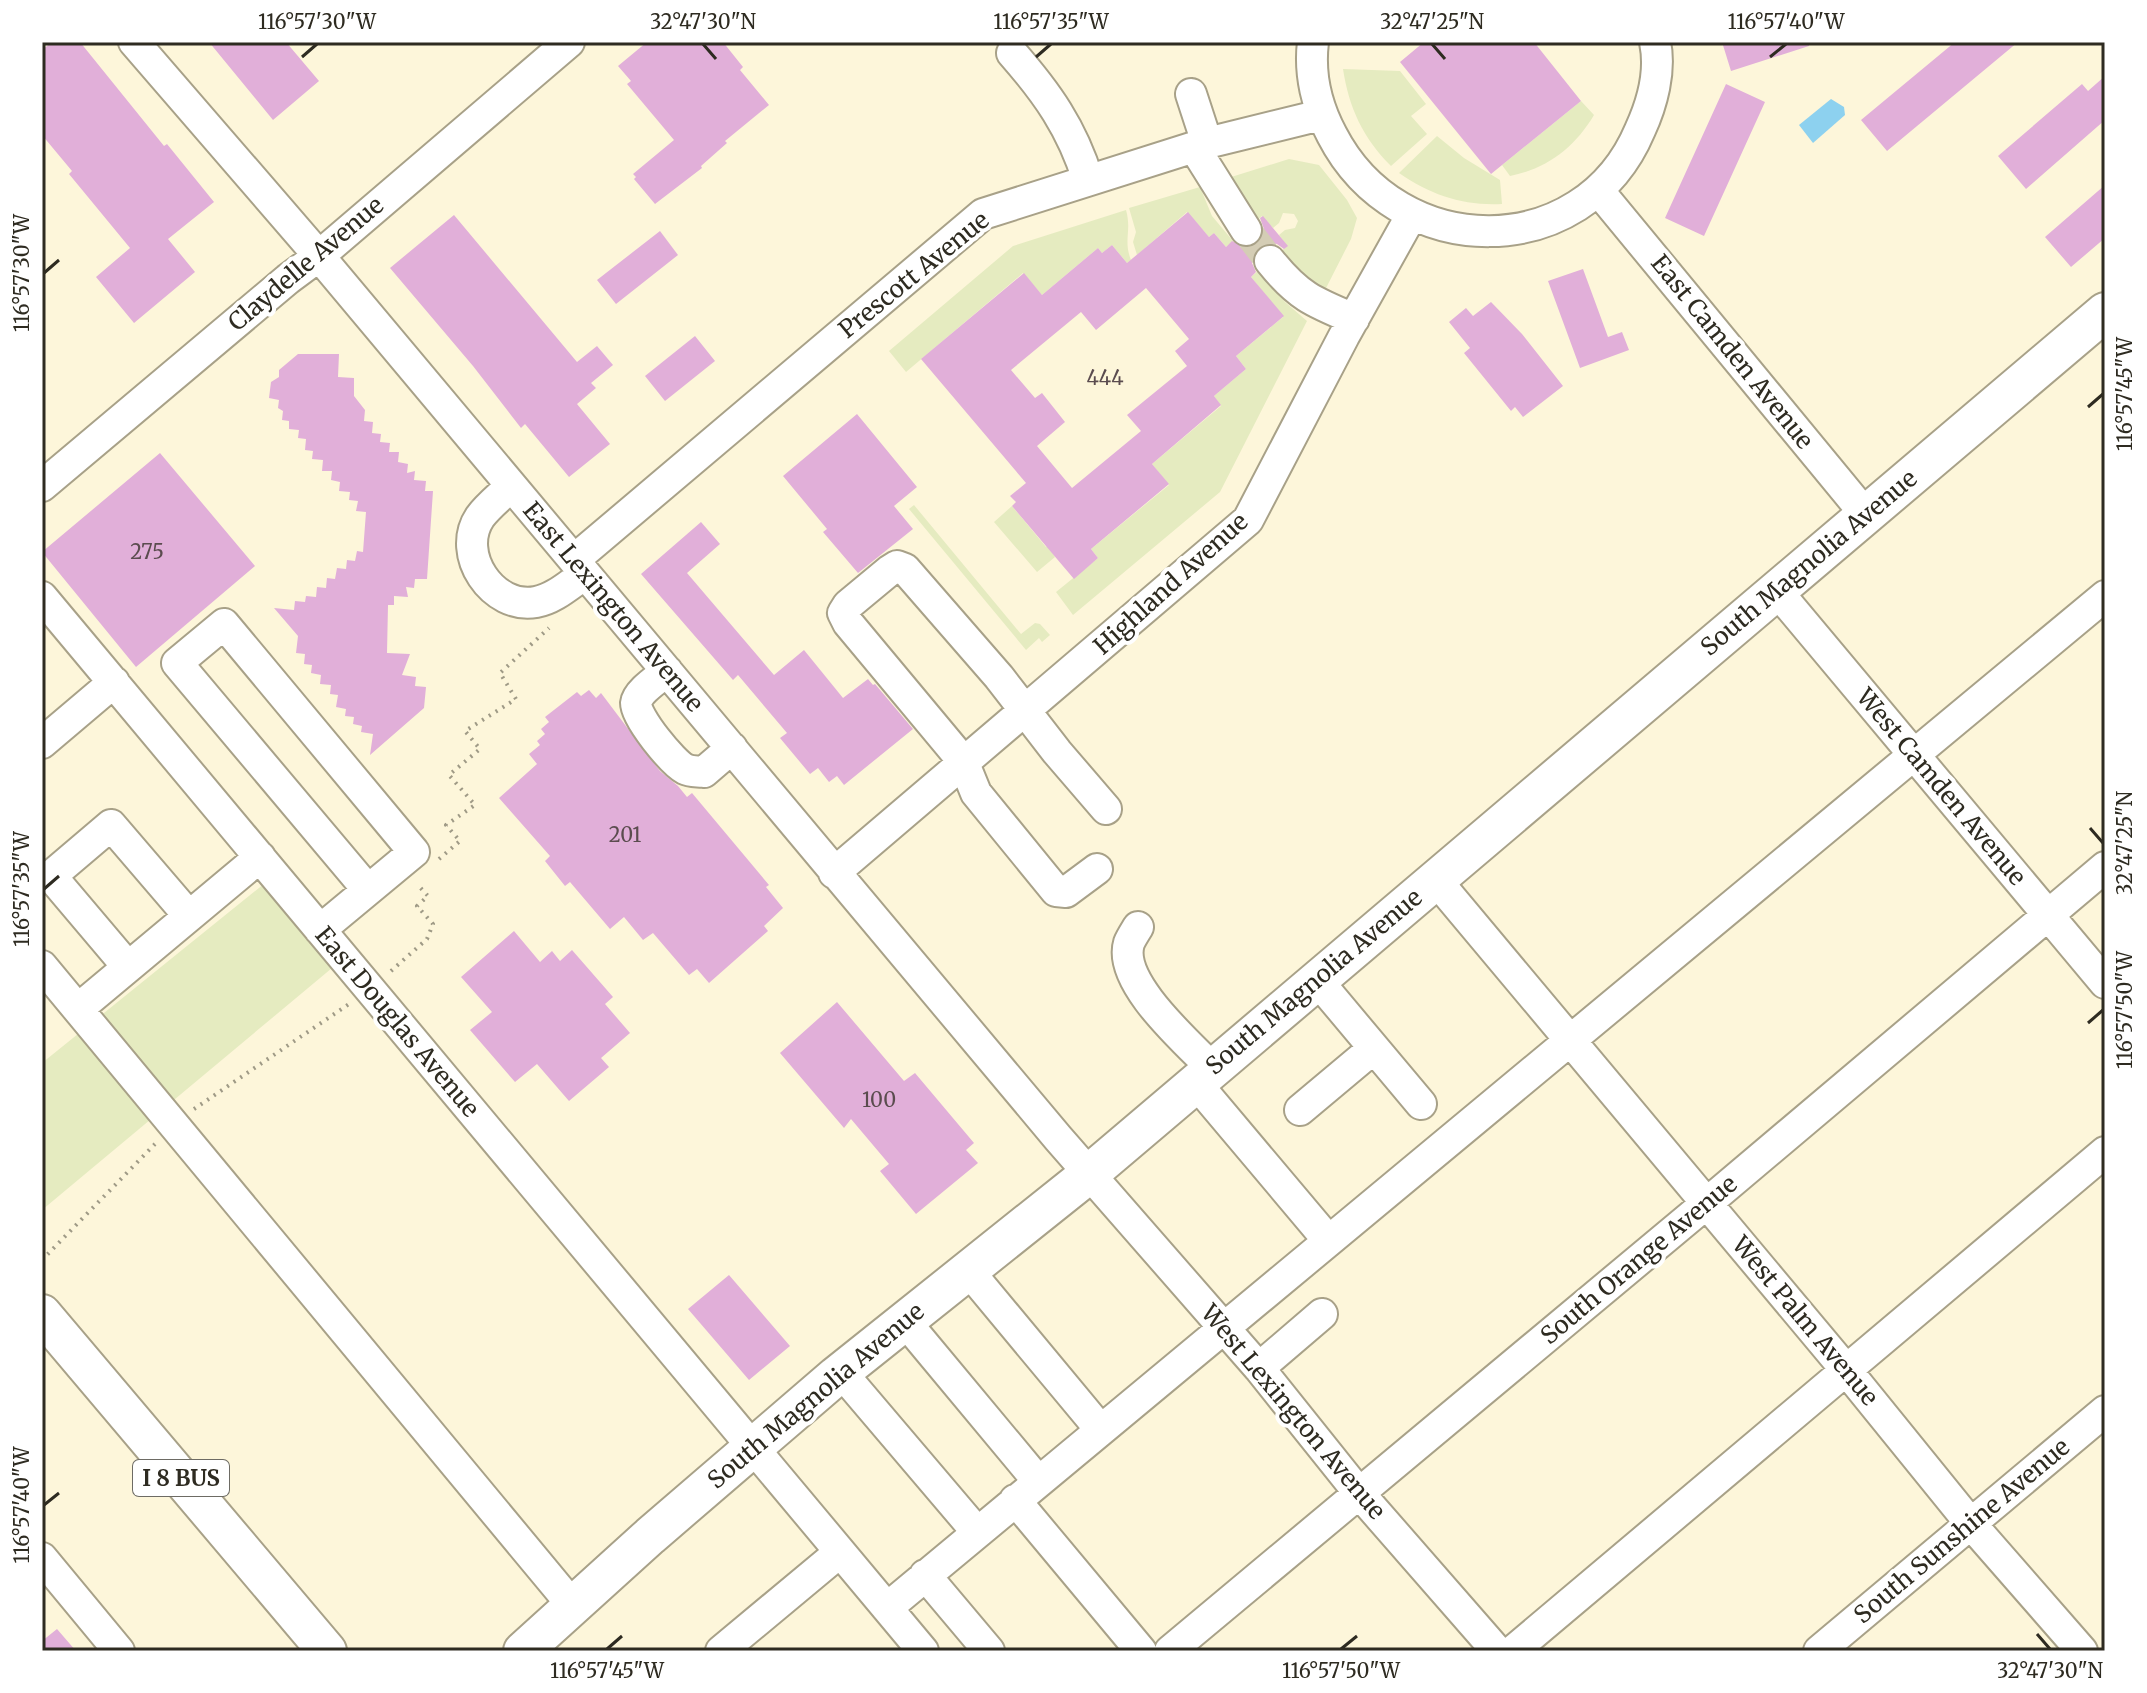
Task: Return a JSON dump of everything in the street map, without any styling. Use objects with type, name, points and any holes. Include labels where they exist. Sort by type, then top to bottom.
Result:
[{"type":"main road","name":"South Magnolia Avenue","points":[[523,1651],[841,1372],[1089,1174],[2105,312]]},
{"type":"main road","name":"I 8 BUS","points":[[42,1314],[327,1651]]},
{"type":"street","name":"East Lexington Avenue","points":[[134,42],[319,256],[1089,1174]]},
{"type":"street","name":"Claydelle Avenue","points":[[42,486],[319,256],[569,42]]},
{"type":"street","points":[[1313,42],[1310,63],[1321,115],[1344,159],[1379,195],[1411,216],[1459,231],[1509,231],[1556,217],[1598,190],[1631,151],[1652,103],[1657,52],[1655,42]]},
{"type":"street","points":[[1012,53],[1047,93],[1078,149],[1088,180]]},
{"type":"street","points":[[1191,94],[1201,145],[1246,230]]},
{"type":"street","name":"Prescott Avenue","points":[[511,486],[479,518],[472,538],[473,560],[490,587],[510,600],[534,603],[551,597],[579,567],[983,214],[1201,145],[1321,115]]},
{"type":"street","name":"East Camden Avenue","points":[[1598,190],[1866,515]]},
{"type":"street","name":"Highland Avenue","points":[[834,873],[1248,520],[1411,216]]},
{"type":"street","points":[[1270,261],[1304,297],[1354,319]]},
{"type":"street","points":[[1097,869],[1066,892],[1056,891],[976,793],[963,761],[848,623],[843,613],[848,605],[889,571],[897,566],[905,569],[1106,809]]},
{"type":"street","name":"West Camden Avenue","points":[[1776,590],[2105,983]]},
{"type":"street","points":[[887,1608],[2105,596]]},
{"type":"street","name":"East Douglas Avenue","points":[[42,597],[923,1651]]},
{"type":"street","points":[[320,930],[414,852],[224,624],[177,663],[368,890]]},
{"type":"street","points":[[667,671],[636,702],[639,717],[681,768],[704,772],[732,748]]},
{"type":"street","points":[[42,743],[114,682]]},
{"type":"street","points":[[128,967],[51,876],[111,825],[189,916]]},
{"type":"street","points":[[78,1009],[260,857]]},
{"type":"street","name":"South Orange Avenue","points":[[1170,1651],[2105,867]]},
{"type":"street","name":"West Palm Avenue","points":[[1436,880],[1971,1524],[2082,1651]]},
{"type":"street","points":[[1138,927],[1128,944],[1128,966],[1142,992],[1328,1240]]},
{"type":"street","points":[[42,966],[573,1606]]},
{"type":"street","points":[[1317,980],[1421,1104]]},
{"type":"street","points":[[1300,1110],[1374,1048]]},
{"type":"street","points":[[1513,1651],[2105,1152]]},
{"type":"street","name":"West Lexington Avenue","points":[[1089,1174],[1259,1368],[1359,1493],[1497,1651]]},
{"type":"street","points":[[967,1269],[1100,1429]]},
{"type":"street","points":[[1259,1368],[1322,1314]]},
{"type":"street","points":[[904,1320],[1141,1651]]},
{"type":"street","points":[[841,1372],[977,1532]]},
{"type":"street","name":"South Sunshine Avenue","points":[[1819,1651],[2105,1411]]},
{"type":"street","points":[[721,1651],[840,1552]]},
{"type":"street","points":[[42,1558],[119,1651]]},
{"type":"street","points":[[925,1575],[989,1651]]},
{"type":"path","points":[[437,861],[460,841],[446,825],[475,805],[449,775],[480,749],[465,731],[516,699],[500,673],[558,620]]},
{"type":"path","points":[[370,989],[427,939],[433,924],[417,906],[428,896],[415,880]]},
{"type":"green space","points":[[1343,69],[1400,71],[1426,104],[1411,116],[1427,134],[1391,166],[1359,122]]},
{"type":"green space","points":[[1581,101],[1594,115],[1569,147],[1536,168],[1510,176],[1502,165]]},
{"type":"green space","points":[[1437,136],[1464,158],[1500,180],[1502,204],[1448,198],[1399,173]]},
{"type":"green space","points":[[1289,159],[1319,165],[1357,218],[1351,239],[1324,292],[1264,266],[1287,246],[1279,235],[1295,228],[1298,221],[1294,214],[1283,213],[1273,228],[1262,216],[1239,235],[1228,178]]},
{"type":"green space","points":[[1200,187],[1212,216],[1233,241],[1226,247],[1214,233],[1209,237],[1187,212],[1137,255],[1133,242],[1136,232],[1129,208]]},
{"type":"green space","points":[[1126,210],[1131,260],[1127,263],[1112,245],[1102,253],[1098,248],[1042,295],[1023,273],[906,372],[889,351],[1013,246]]},
{"type":"green space","points":[[1258,271],[1285,302],[1307,321],[1220,492],[1073,615],[1056,592],[1098,558],[1091,549],[1169,485],[1152,464],[1221,406],[1214,396],[1246,369],[1236,356],[1283,317],[1251,277]]},
{"type":"green space","points":[[914,505],[1021,634],[1035,623],[1050,635],[1042,642],[1039,638],[1026,650],[909,509]]},
{"type":"green space","points":[[1012,506],[1046,547],[1058,538],[1052,552],[1055,557],[1037,572],[994,522]]},
{"type":"green space","points":[[275,875],[344,958],[42,1210],[42,1063]]},
{"type":"water","points":[[1831,99],[1844,107],[1845,115],[1813,143],[1799,125]]},
{"type":"building","points":[[52,42],[80,42],[214,202],[168,239],[195,272],[134,323],[96,277],[130,248],[69,174],[72,171],[42,135],[42,50]]},
{"type":"building","points":[[209,42],[286,42],[319,81],[273,120]]},
{"type":"building","points":[[647,42],[723,42],[743,67],[740,70],[769,105],[725,141],[727,143],[702,168],[655,204],[633,174],[674,140],[627,84],[631,81],[618,66]]},
{"type":"building","points":[[1424,42],[1534,42],[1581,101],[1491,174],[1400,62]]},
{"type":"building","points":[[1722,42],[1809,42],[1809,46],[1731,71]]},
{"type":"building","points":[[1955,42],[2018,42],[1887,151],[1861,120]]},
{"type":"building","points":[[2105,76],[2105,120],[2026,189],[1998,156],[2082,84],[2088,91]]},
{"type":"building","points":[[1726,84],[1765,102],[1704,236],[1665,218]]},
{"type":"building","points":[[2105,185],[2105,238],[2071,267],[2045,237]]},
{"type":"building","points":[[1188,212],[1209,237],[1214,233],[1226,247],[1232,241],[1246,248],[1256,245],[1262,238],[1264,229],[1260,218],[1263,216],[1288,246],[1284,249],[1268,243],[1258,248],[1252,263],[1256,272],[1251,277],[1284,316],[1236,356],[1246,369],[1214,396],[1221,405],[1152,464],[1169,484],[1091,549],[1098,558],[1074,579],[1012,506],[1016,502],[1010,496],[1026,483],[921,359],[1024,273],[1042,295],[1098,248],[1102,253],[1112,245],[1127,263]],"holes":[[[1146,288],[1189,339],[1175,351],[1187,366],[1127,415],[1141,431],[1072,488],[1037,446],[1065,422],[1042,393],[1035,398],[1011,370],[1081,312],[1096,330]]]},
{"type":"building","points":[[454,215],[577,362],[597,346],[613,365],[591,383],[596,388],[577,404],[610,444],[569,477],[525,424],[521,428],[390,268]]},
{"type":"building","points":[[660,231],[678,255],[616,304],[597,280]]},
{"type":"building","points":[[1583,269],[1608,337],[1622,332],[1629,350],[1580,368],[1548,281]]},
{"type":"building","points":[[1491,302],[1522,334],[1563,386],[1523,417],[1515,407],[1511,411],[1464,353],[1470,348],[1449,322],[1466,308],[1473,316]]},
{"type":"building","points":[[695,336],[715,361],[665,401],[645,376]]},
{"type":"building","points":[[298,354],[339,354],[338,377],[354,378],[354,396],[365,410],[364,421],[373,422],[372,433],[381,434],[380,442],[390,443],[389,452],[399,452],[398,462],[408,464],[407,473],[415,471],[414,480],[426,481],[425,491],[433,491],[427,579],[415,579],[414,588],[406,587],[408,597],[394,596],[394,605],[388,605],[387,653],[410,654],[402,675],[416,677],[415,686],[426,687],[424,708],[370,755],[373,734],[361,732],[362,726],[353,724],[354,717],[345,716],[346,709],[336,707],[338,695],[330,694],[331,685],[320,684],[321,675],[311,673],[312,665],[304,664],[305,654],[296,653],[298,636],[274,608],[294,610],[295,601],[305,602],[306,596],[316,597],[317,587],[326,588],[327,578],[335,579],[337,568],[346,569],[347,560],[355,561],[357,551],[363,552],[366,512],[356,511],[358,501],[349,500],[350,492],[339,491],[340,482],[331,480],[332,471],[322,471],[323,460],[312,459],[313,451],[305,450],[306,439],[298,438],[299,430],[289,429],[289,421],[282,420],[279,400],[269,398],[271,382],[279,377],[279,370]]},
{"type":"building","points":[[857,414],[917,487],[894,506],[913,529],[858,573],[823,532],[827,529],[783,476]]},
{"type":"building","points":[[160,453],[255,566],[136,667],[42,552]]},
{"type":"building","points":[[701,522],[720,544],[687,573],[774,675],[804,650],[843,698],[868,679],[913,729],[844,785],[837,776],[829,782],[818,768],[810,774],[780,738],[787,733],[738,675],[733,680],[641,574]]},
{"type":"building","points":[[589,690],[596,698],[601,693],[660,771],[687,797],[692,793],[769,885],[766,887],[783,908],[764,926],[768,931],[709,983],[697,969],[689,975],[653,933],[643,940],[624,917],[610,929],[570,882],[565,886],[545,861],[550,856],[499,798],[537,764],[529,754],[540,745],[537,741],[545,734],[541,729],[549,722],[545,717],[577,692],[581,696]]},
{"type":"building","points":[[514,931],[540,962],[552,951],[560,961],[572,950],[613,997],[605,1004],[630,1033],[601,1058],[609,1067],[569,1101],[537,1064],[515,1082],[470,1030],[492,1012],[461,977]]},
{"type":"building","points":[[837,1002],[904,1081],[915,1073],[974,1143],[966,1150],[978,1163],[916,1214],[880,1171],[889,1164],[851,1119],[844,1128],[780,1053]]},
{"type":"building","points":[[729,1275],[790,1346],[749,1380],[688,1309]]},
{"type":"building","points":[[57,1629],[76,1651],[42,1651],[42,1641]]},
{"type":"tunnel","points":[[1246,230],[1270,261]]}]
